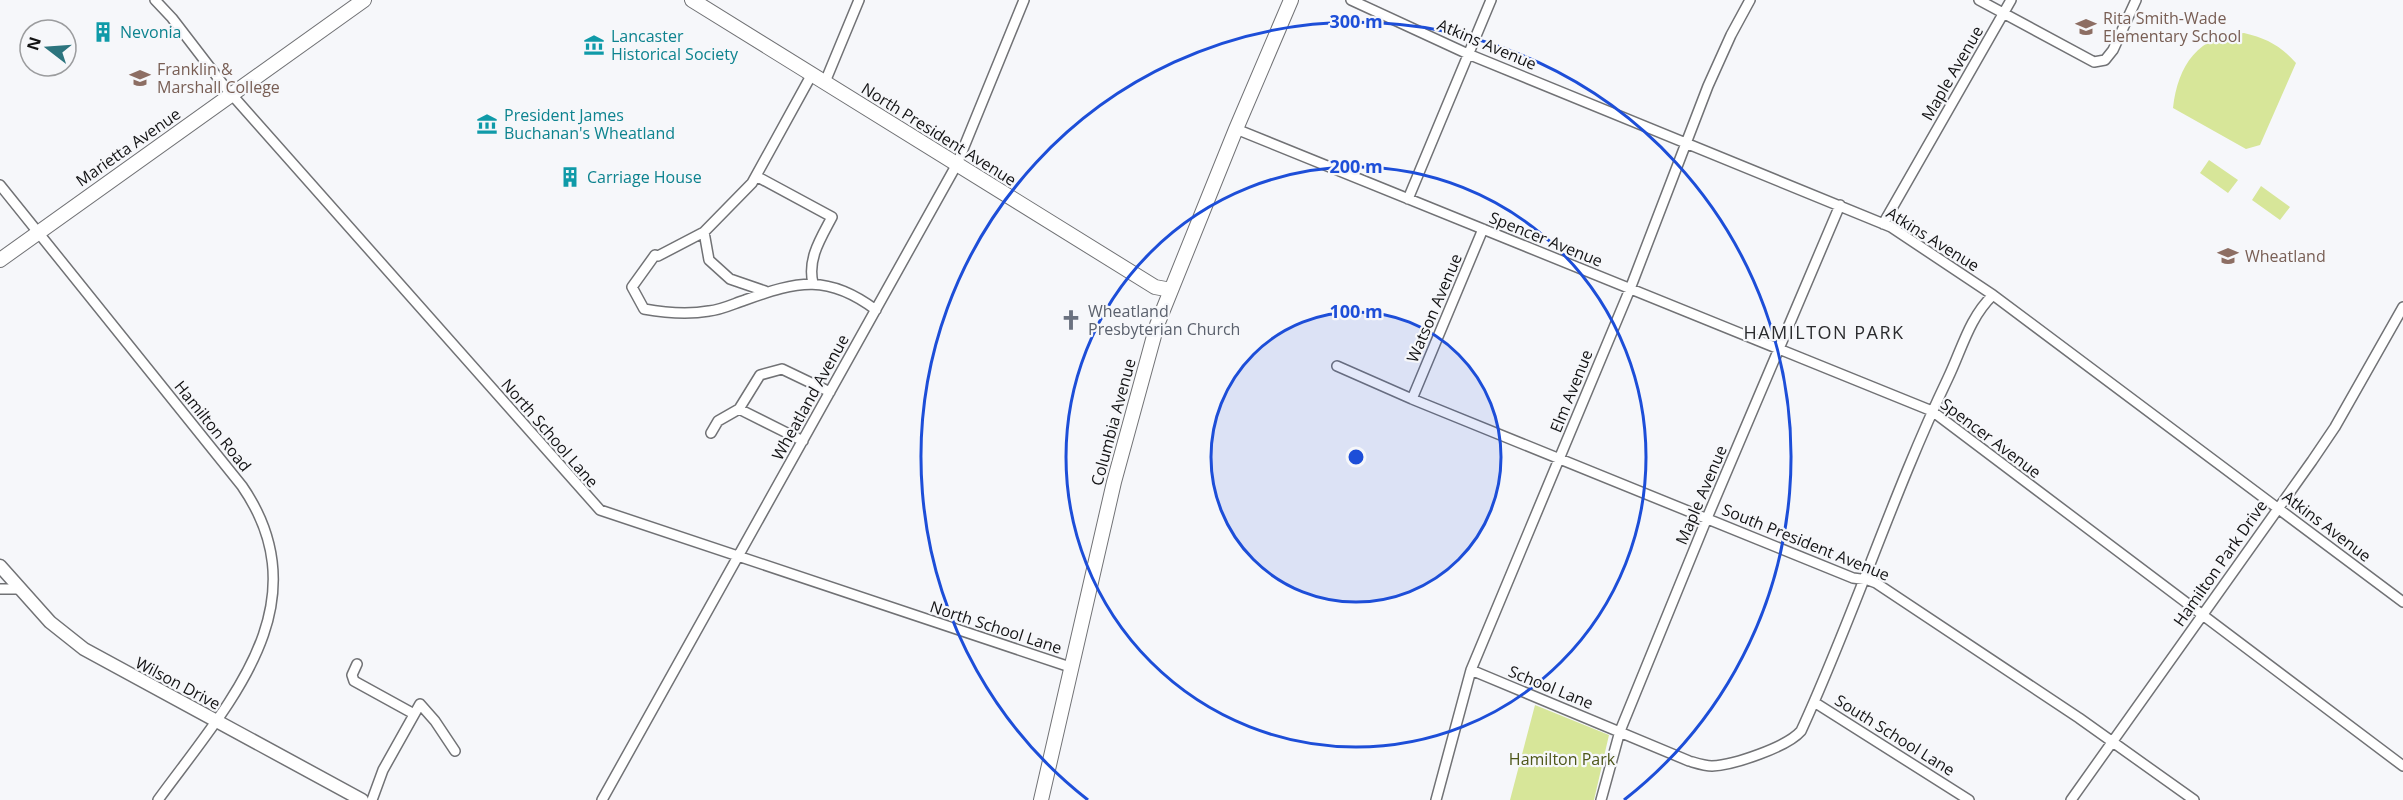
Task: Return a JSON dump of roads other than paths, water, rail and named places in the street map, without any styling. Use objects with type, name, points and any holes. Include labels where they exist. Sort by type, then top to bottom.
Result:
[{"type":"main road","name":"Marietta Avenue","points":[[0,260],[364,0]]},
{"type":"main road","name":"North President Avenue","points":[[693,0],[1155,287],[1171,290]]},
{"type":"main road","name":"Columbia Avenue","points":[[1041,800],[1070,667],[1130,423],[1157,325],[1236,129],[1292,0]]},
{"type":"street","name":"North School Lane","points":[[155,0],[172,18],[231,94],[594,505],[608,514],[1070,667]]},
{"type":"street","points":[[825,82],[859,0]]},
{"type":"street","name":"Wheatland Avenue","points":[[602,800],[957,164],[1024,0]]},
{"type":"street","name":"Atkins Avenue","points":[[1351,0],[1468,54],[1883,224],[1993,295],[2403,602]]},
{"type":"street","points":[[1408,199],[1491,0]]},
{"type":"street","name":"Elm Avenue","points":[[1436,800],[1471,670],[1630,289],[1708,86],[1750,0]]},
{"type":"street","points":[[1979,0],[2094,62],[2104,60],[2114,50],[2136,0]]},
{"type":"street","name":"Maple Avenue","points":[[1883,224],[2011,0]]},
{"type":"street","points":[[812,74],[752,183],[704,232],[658,256],[655,255],[632,287],[644,309],[671,314],[711,311],[794,285],[813,283],[844,291],[860,298],[876,310]]},
{"type":"street","name":"Spencer Avenue","points":[[1236,129],[1932,411],[2403,766]]},
{"type":"street","points":[[756,176],[832,217],[815,250],[810,270],[813,283]]},
{"type":"street","name":"Hamilton Road","points":[[0,185],[242,486],[256,507],[266,531],[274,569],[269,619],[250,666],[215,721],[158,800]]},
{"type":"street","name":"Maple Avenue","points":[[1601,800],[1620,731],[1707,518],[1840,206]]},
{"type":"street","name":"Watson Avenue","points":[[1412,399],[1483,229]]},
{"type":"street","points":[[704,232],[709,260],[730,279],[757,290],[770,292]]},
{"type":"street","points":[[1814,702],[1932,411],[1973,319],[1993,295]]},
{"type":"street","name":"Hamilton Park Drive","points":[[2071,800],[2335,427],[2403,307]]},
{"type":"street","name":"South President Avenue","points":[[1337,366],[1412,399],[1853,578],[1876,583],[1971,645],[2194,800]]},
{"type":"street","points":[[711,433],[718,422],[739,409],[760,375],[782,369],[830,392]]},
{"type":"street","points":[[739,409],[803,441]]},
{"type":"street","name":"Wilson Drive","points":[[0,566],[19,590],[50,622],[84,649],[362,800]]},
{"type":"street","points":[[0,589],[19,590]]},
{"type":"street","points":[[357,664],[352,675],[354,681],[414,714]]},
{"type":"street","name":"School Lane","points":[[1471,670],[1620,731]]},
{"type":"street","name":"South School Lane","points":[[1620,731],[1689,761],[1713,766],[1772,750],[1788,742],[1801,731],[1814,702],[1969,800]]},
{"type":"street","points":[[372,800],[383,770],[420,704],[435,721],[455,751]]},
{"type":"place","name":"Rita Smith-Wade Elementary School","points":[[2086,27]]},
{"type":"place","name":"Nevonia","points":[[103,32]]},
{"type":"place","name":"Lancaster Historical Society","points":[[594,45]]},
{"type":"place","name":"Franklin & Marshall College","points":[[140,78]]},
{"type":"place","name":"President James Buchanan's Wheatland","points":[[487,124]]},
{"type":"place","name":"Carriage House","points":[[570,177]]},
{"type":"place","name":"Wheatland","points":[[2228,256]]},
{"type":"place","name":"Wheatland Presbyterian Church","points":[[1071,320]]},
{"type":"district","name":"HAMILTON PARK","points":[[1824,332]]},
{"type":"park label","name":"Hamilton Park","points":[[1562,759]]}]
